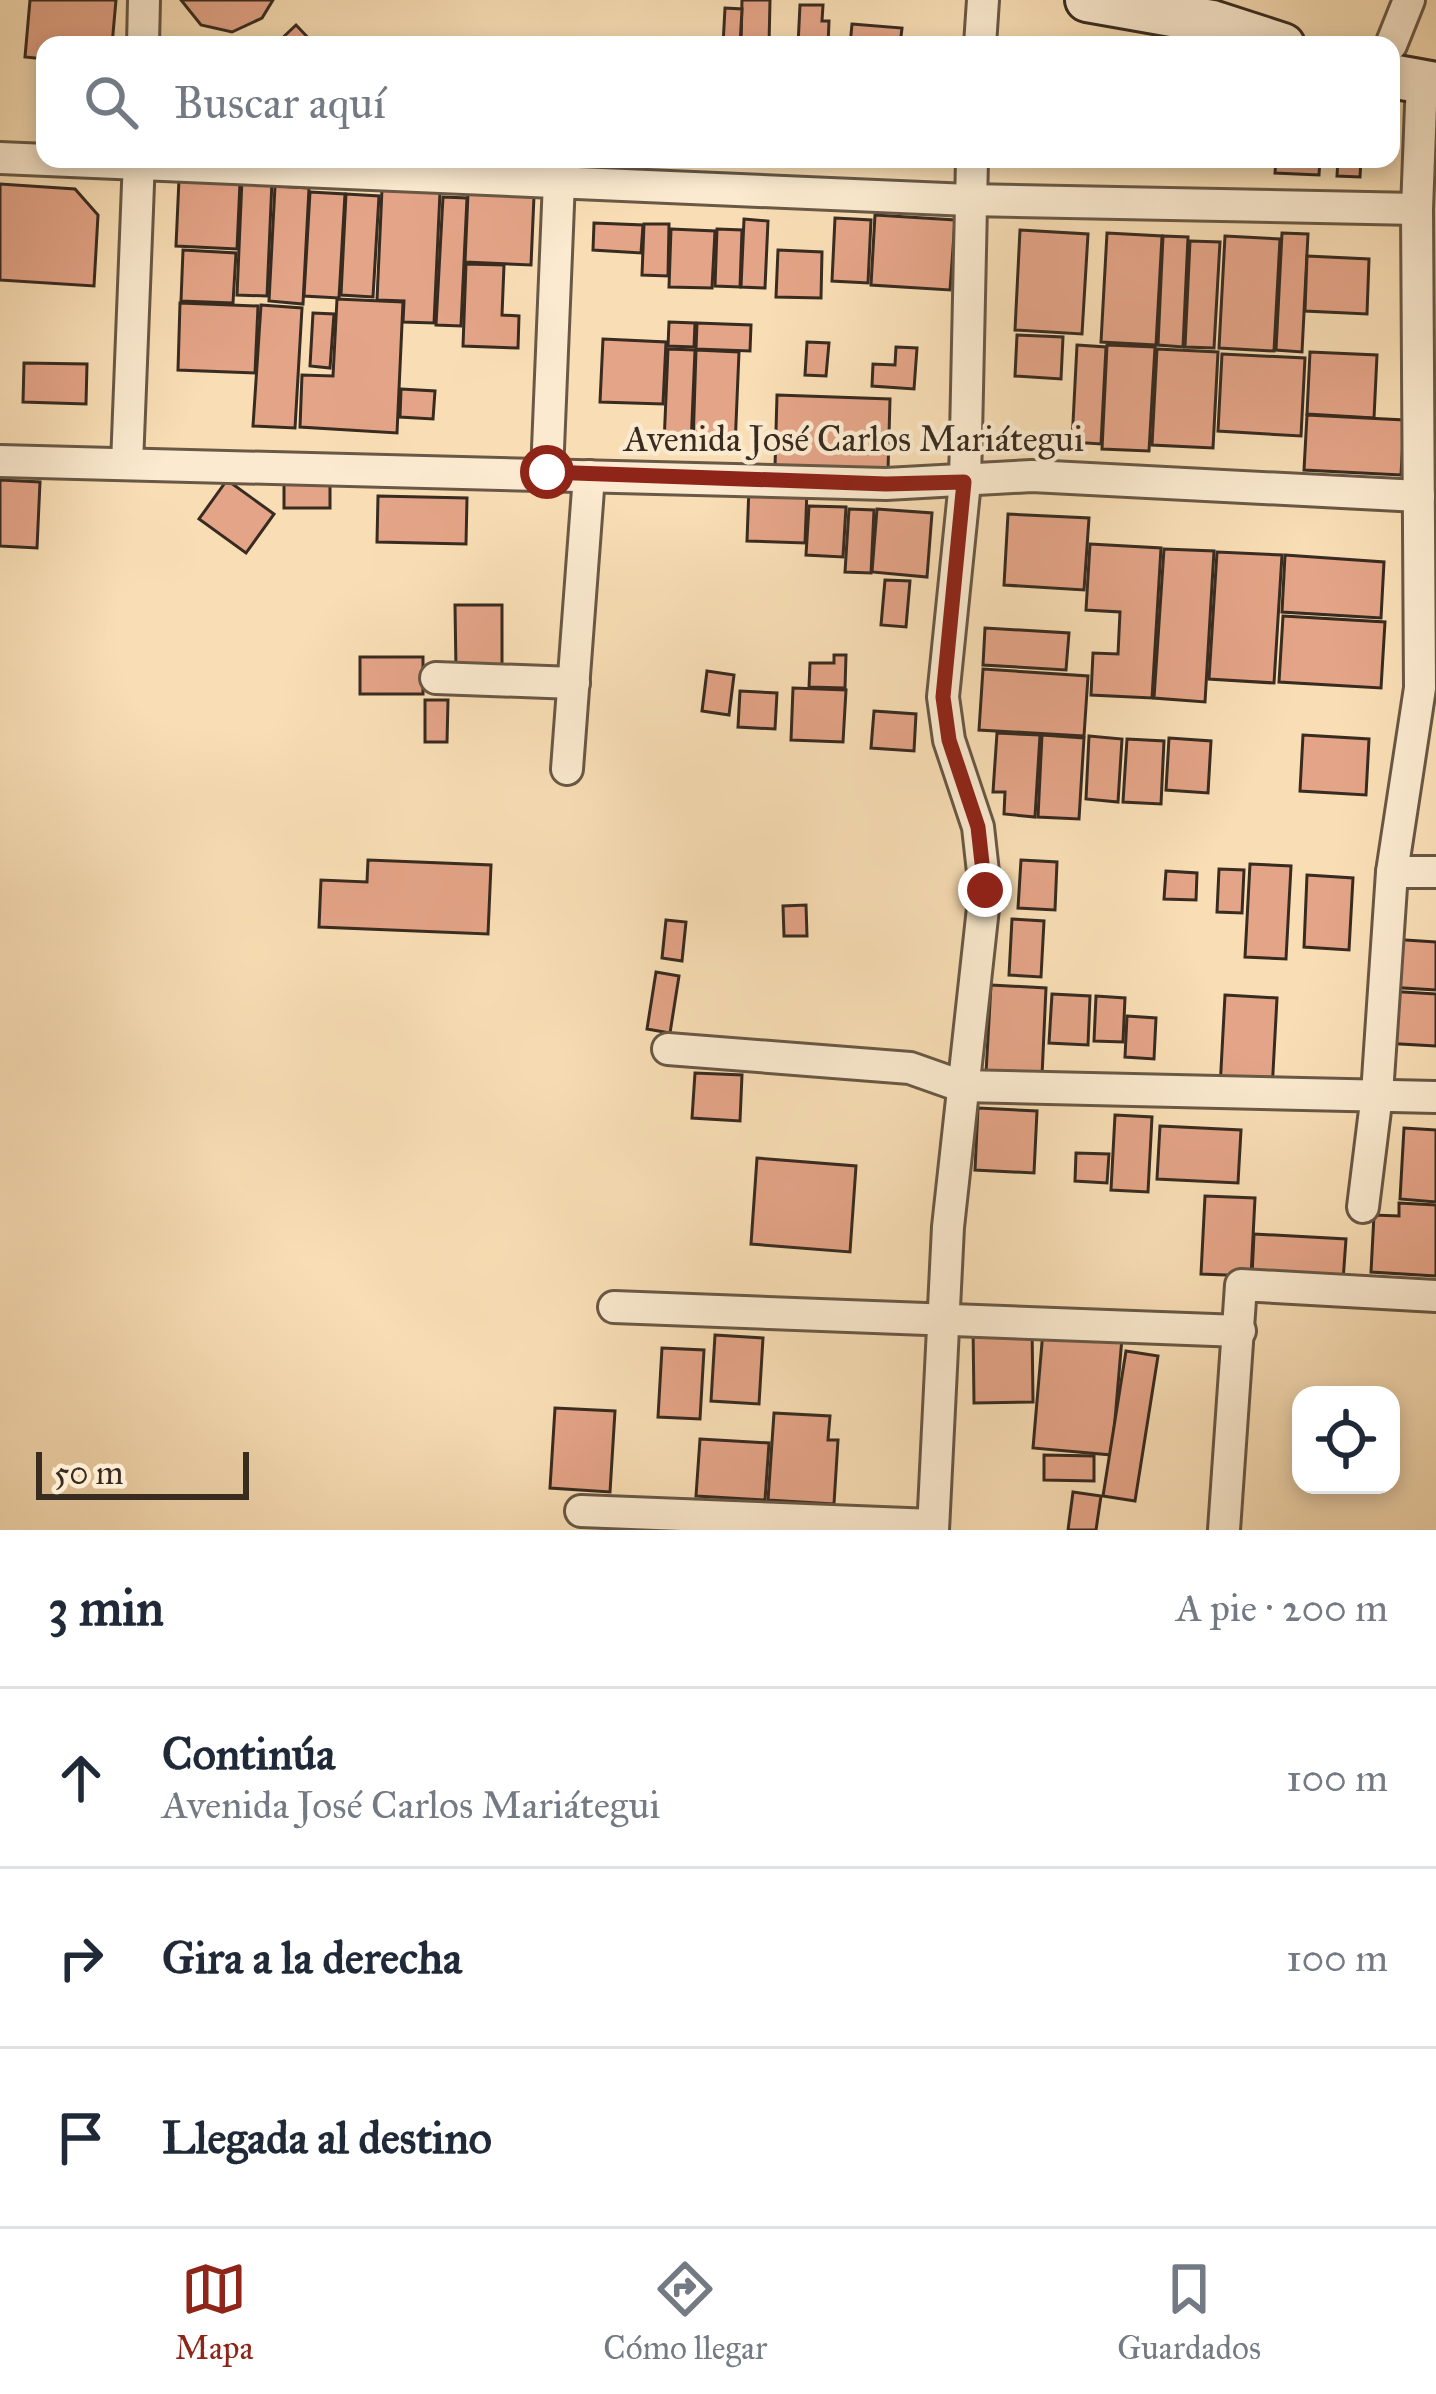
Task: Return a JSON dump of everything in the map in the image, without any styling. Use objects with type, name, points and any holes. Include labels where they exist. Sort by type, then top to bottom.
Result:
[{"type":"main road","points":[[1087,0],[1212,22],[1255,36]]},
{"type":"street","points":[[143,36],[144,0]]},
{"type":"street","points":[[981,36],[983,0]]},
{"type":"street","points":[[1395,36],[1409,0]]},
{"type":"street","points":[[1363,1207],[1377,1094],[1392,872],[1420,688],[1416,80]]},
{"type":"street","points":[[0,158],[36,159]]},
{"type":"street","points":[[127,464],[139,168]]},
{"type":"street","points":[[272,168],[969,200],[1417,208]]},
{"type":"street","points":[[581,1511],[933,1527],[943,1317],[962,1085],[985,890],[978,827],[949,740],[943,697],[964,482],[971,168]]},
{"type":"street","points":[[547,472],[559,181]]},
{"type":"street","name":"Avenida José Carlos Mariátegui","points":[[0,461],[964,482],[1032,476],[1419,496]]},
{"type":"street","points":[[567,769],[589,476]]},
{"type":"street","points":[[436,678],[574,683]]},
{"type":"street","points":[[1392,872],[1436,872]]},
{"type":"street","points":[[668,1049],[910,1068],[962,1085],[1436,1096]]},
{"type":"street","points":[[1224,1530],[1241,1285],[1436,1295]]},
{"type":"street","points":[[614,1307],[1240,1331]]},
{"type":"building","points":[[30,0],[116,0],[113,36],[36,36],[36,58],[25,57]]},
{"type":"building","points":[[181,0],[273,0],[262,18],[232,32],[201,25]]},
{"type":"building","points":[[742,0],[770,0],[769,36],[741,36]]},
{"type":"building","points":[[800,5],[823,5],[822,21],[829,21],[828,36],[798,36]]},
{"type":"building","points":[[725,8],[742,9],[740,36],[723,36]]},
{"type":"building","points":[[852,24],[902,28],[901,36],[851,36]]},
{"type":"building","points":[[296,25],[306,36],[284,36]]},
{"type":"building","points":[[1275,168],[1319,168],[1319,175],[1275,173]]},
{"type":"building","points":[[1337,168],[1360,168],[1360,177],[1337,176]]},
{"type":"building","points":[[179,179],[240,182],[237,249],[176,246]]},
{"type":"building","points":[[242,179],[272,181],[267,296],[237,295]]},
{"type":"building","points":[[0,184],[75,189],[98,215],[94,286],[0,280]]},
{"type":"building","points":[[275,186],[309,188],[303,304],[269,301]]},
{"type":"building","points":[[382,189],[440,192],[434,323],[403,322],[404,301],[377,300]]},
{"type":"building","points":[[310,192],[345,194],[339,298],[304,296]]},
{"type":"building","points":[[468,193],[534,196],[531,265],[465,262]]},
{"type":"building","points":[[346,194],[379,196],[373,297],[341,295]]},
{"type":"building","points":[[443,197],[467,198],[461,326],[436,325]]},
{"type":"building","points":[[875,215],[955,220],[950,290],[871,285]]},
{"type":"building","points":[[835,218],[871,220],[868,283],[832,281]]},
{"type":"building","points":[[744,219],[768,221],[765,288],[741,287]]},
{"type":"building","points":[[594,223],[643,225],[641,253],[593,250]]},
{"type":"building","points":[[644,224],[669,224],[668,276],[642,275]]},
{"type":"building","points":[[671,229],[715,231],[712,288],[669,287]]},
{"type":"building","points":[[717,229],[742,230],[740,287],[715,286]]},
{"type":"building","points":[[1020,230],[1088,234],[1082,334],[1015,330]]},
{"type":"building","points":[[1107,233],[1162,236],[1156,345],[1101,342]]},
{"type":"building","points":[[1282,233],[1308,234],[1302,352],[1276,350]]},
{"type":"building","points":[[1163,236],[1188,237],[1183,347],[1158,345]]},
{"type":"building","points":[[1225,236],[1280,239],[1274,351],[1219,348]]},
{"type":"building","points":[[1190,241],[1220,242],[1214,348],[1185,347]]},
{"type":"building","points":[[183,250],[236,253],[233,303],[181,301]]},
{"type":"building","points":[[778,250],[822,252],[821,298],[776,297]]},
{"type":"building","points":[[1307,256],[1369,259],[1367,314],[1305,311]]},
{"type":"building","points":[[466,264],[504,265],[502,315],[519,316],[518,348],[463,346]]},
{"type":"building","points":[[337,299],[403,302],[397,433],[300,427],[302,375],[333,376]]},
{"type":"building","points":[[180,303],[258,306],[255,373],[178,370]]},
{"type":"building","points":[[261,305],[302,308],[295,428],[253,426]]},
{"type":"building","points":[[313,313],[334,314],[330,368],[310,366]]},
{"type":"building","points":[[669,322],[695,323],[694,347],[668,346]]},
{"type":"building","points":[[697,323],[751,325],[750,351],[696,349]]},
{"type":"building","points":[[1017,335],[1063,337],[1061,379],[1015,376]]},
{"type":"building","points":[[603,339],[666,342],[663,404],[600,402]]},
{"type":"building","points":[[807,342],[829,343],[826,376],[805,375]]},
{"type":"building","points":[[1077,345],[1106,347],[1101,444],[1072,442]]},
{"type":"building","points":[[1107,345],[1155,347],[1149,451],[1102,449]]},
{"type":"building","points":[[896,347],[917,348],[914,389],[872,386],[873,364],[895,365]]},
{"type":"building","points":[[668,349],[695,350],[691,445],[664,444]]},
{"type":"building","points":[[1157,349],[1218,352],[1213,448],[1152,445]]},
{"type":"building","points":[[696,350],[739,352],[735,447],[693,445]]},
{"type":"building","points":[[1310,352],[1377,355],[1374,418],[1307,414]]},
{"type":"building","points":[[1222,354],[1305,358],[1301,436],[1218,431]]},
{"type":"building","points":[[24,363],[87,364],[86,404],[23,402]]},
{"type":"building","points":[[401,389],[435,391],[433,419],[400,417]]},
{"type":"building","points":[[777,395],[890,399],[888,471],[775,467]]},
{"type":"building","points":[[1307,415],[1404,420],[1401,475],[1304,470]]},
{"type":"building","points":[[284,474],[330,474],[330,508],[284,508]]},
{"type":"building","points":[[0,480],[40,482],[37,548],[0,546]]},
{"type":"building","points":[[227,480],[274,514],[246,553],[199,519]]},
{"type":"building","points":[[749,487],[807,490],[805,543],[747,541]]},
{"type":"building","points":[[378,496],[467,498],[466,544],[377,542]]},
{"type":"building","points":[[809,506],[846,507],[843,557],[806,555]]},
{"type":"building","points":[[849,509],[874,510],[871,573],[845,572]]},
{"type":"building","points":[[877,509],[932,513],[927,577],[872,572]]},
{"type":"building","points":[[1008,514],[1089,518],[1084,590],[1004,585]]},
{"type":"building","points":[[1090,544],[1161,548],[1152,698],[1091,695],[1093,653],[1118,654],[1120,612],[1086,610]]},
{"type":"building","points":[[1164,549],[1214,551],[1205,702],[1154,698]]},
{"type":"building","points":[[1217,552],[1282,555],[1274,683],[1209,679]]},
{"type":"building","points":[[1285,555],[1384,562],[1381,618],[1282,612]]},
{"type":"building","points":[[885,580],[910,581],[906,627],[881,625]]},
{"type":"building","points":[[455,605],[502,605],[502,670],[456,670]]},
{"type":"building","points":[[1283,616],[1385,622],[1381,688],[1279,682]]},
{"type":"building","points":[[985,628],[1069,633],[1066,670],[983,665]]},
{"type":"building","points":[[834,655],[846,655],[845,688],[809,687],[810,663],[834,663]]},
{"type":"building","points":[[360,657],[423,657],[423,694],[360,694]]},
{"type":"building","points":[[983,669],[1088,676],[1084,736],[979,730]]},
{"type":"building","points":[[707,671],[734,675],[729,715],[702,711]]},
{"type":"building","points":[[793,688],[846,690],[843,742],[791,740]]},
{"type":"building","points":[[740,691],[777,693],[775,729],[738,727]]},
{"type":"building","points":[[425,700],[448,700],[447,742],[425,742]]},
{"type":"building","points":[[874,711],[916,714],[914,751],[871,748]]},
{"type":"building","points":[[997,733],[1040,735],[1035,817],[1004,814],[1005,792],[993,792]]},
{"type":"building","points":[[1042,735],[1084,738],[1079,819],[1038,817]]},
{"type":"building","points":[[1303,735],[1369,739],[1366,795],[1300,791]]},
{"type":"building","points":[[1089,736],[1122,739],[1118,802],[1086,799]]},
{"type":"building","points":[[1169,738],[1211,741],[1208,793],[1166,790]]},
{"type":"building","points":[[1127,739],[1164,741],[1161,804],[1123,802]]},
{"type":"building","points":[[368,860],[491,865],[488,934],[319,927],[321,880],[367,882]]},
{"type":"building","points":[[1021,860],[1057,862],[1055,910],[1018,908]]},
{"type":"building","points":[[1250,864],[1291,866],[1286,959],[1245,957]]},
{"type":"building","points":[[1219,869],[1244,870],[1242,913],[1217,912]]},
{"type":"building","points":[[1166,871],[1197,873],[1196,900],[1164,899]]},
{"type":"building","points":[[1307,875],[1353,878],[1349,950],[1304,947]]},
{"type":"building","points":[[806,905],[807,936],[784,936],[783,906]]},
{"type":"building","points":[[1012,919],[1044,921],[1041,977],[1009,975]]},
{"type":"building","points":[[666,920],[686,922],[682,961],[662,958]]},
{"type":"building","points":[[1390,939],[1436,942],[1436,990],[1388,987]]},
{"type":"building","points":[[656,972],[679,976],[670,1033],[647,1029]]},
{"type":"building","points":[[991,985],[1046,988],[1042,1076],[986,1073]]},
{"type":"building","points":[[1387,991],[1436,994],[1436,1046],[1383,1043]]},
{"type":"building","points":[[1052,994],[1090,996],[1088,1045],[1049,1043]]},
{"type":"building","points":[[1225,995],[1277,998],[1272,1091],[1220,1088]]},
{"type":"building","points":[[1096,996],[1125,998],[1123,1042],[1094,1041]]},
{"type":"building","points":[[1127,1016],[1156,1018],[1154,1059],[1125,1057]]},
{"type":"building","points":[[695,1073],[742,1075],[740,1121],[692,1118]]},
{"type":"building","points":[[978,1108],[1037,1111],[1034,1173],[975,1170]]},
{"type":"building","points":[[1115,1115],[1152,1117],[1148,1192],[1111,1190]]},
{"type":"building","points":[[1160,1126],[1241,1130],[1238,1183],[1157,1179]]},
{"type":"building","points":[[1404,1128],[1436,1130],[1436,1202],[1400,1199]]},
{"type":"building","points":[[1076,1153],[1109,1154],[1107,1183],[1075,1181]]},
{"type":"building","points":[[757,1158],[856,1166],[850,1252],[751,1244]]},
{"type":"building","points":[[1205,1196],[1255,1198],[1251,1276],[1201,1274]]},
{"type":"building","points":[[1399,1203],[1436,1205],[1436,1276],[1371,1272],[1374,1215],[1399,1216]]},
{"type":"building","points":[[1254,1234],[1346,1239],[1343,1281],[1252,1276]]},
{"type":"building","points":[[1032,1325],[1033,1402],[974,1403],[973,1326]]},
{"type":"building","points":[[1043,1331],[1122,1338],[1112,1455],[1033,1448]]},
{"type":"building","points":[[715,1335],[763,1338],[759,1404],[711,1401]]},
{"type":"building","points":[[662,1348],[704,1350],[700,1419],[658,1417]]},
{"type":"building","points":[[1126,1351],[1158,1356],[1135,1501],[1103,1496]]},
{"type":"building","points":[[555,1408],[615,1411],[610,1492],[550,1488]]},
{"type":"building","points":[[774,1413],[830,1416],[828,1440],[838,1440],[834,1504],[768,1500]]},
{"type":"building","points":[[700,1439],[769,1443],[765,1500],[696,1496]]},
{"type":"building","points":[[1044,1455],[1094,1456],[1094,1481],[1044,1480]]},
{"type":"building","points":[[1073,1492],[1101,1496],[1096,1530],[1068,1530]]},
{"type":"route","points":[[547,472],[886,484],[964,482],[943,697],[949,740],[978,827],[985,890]]}]
